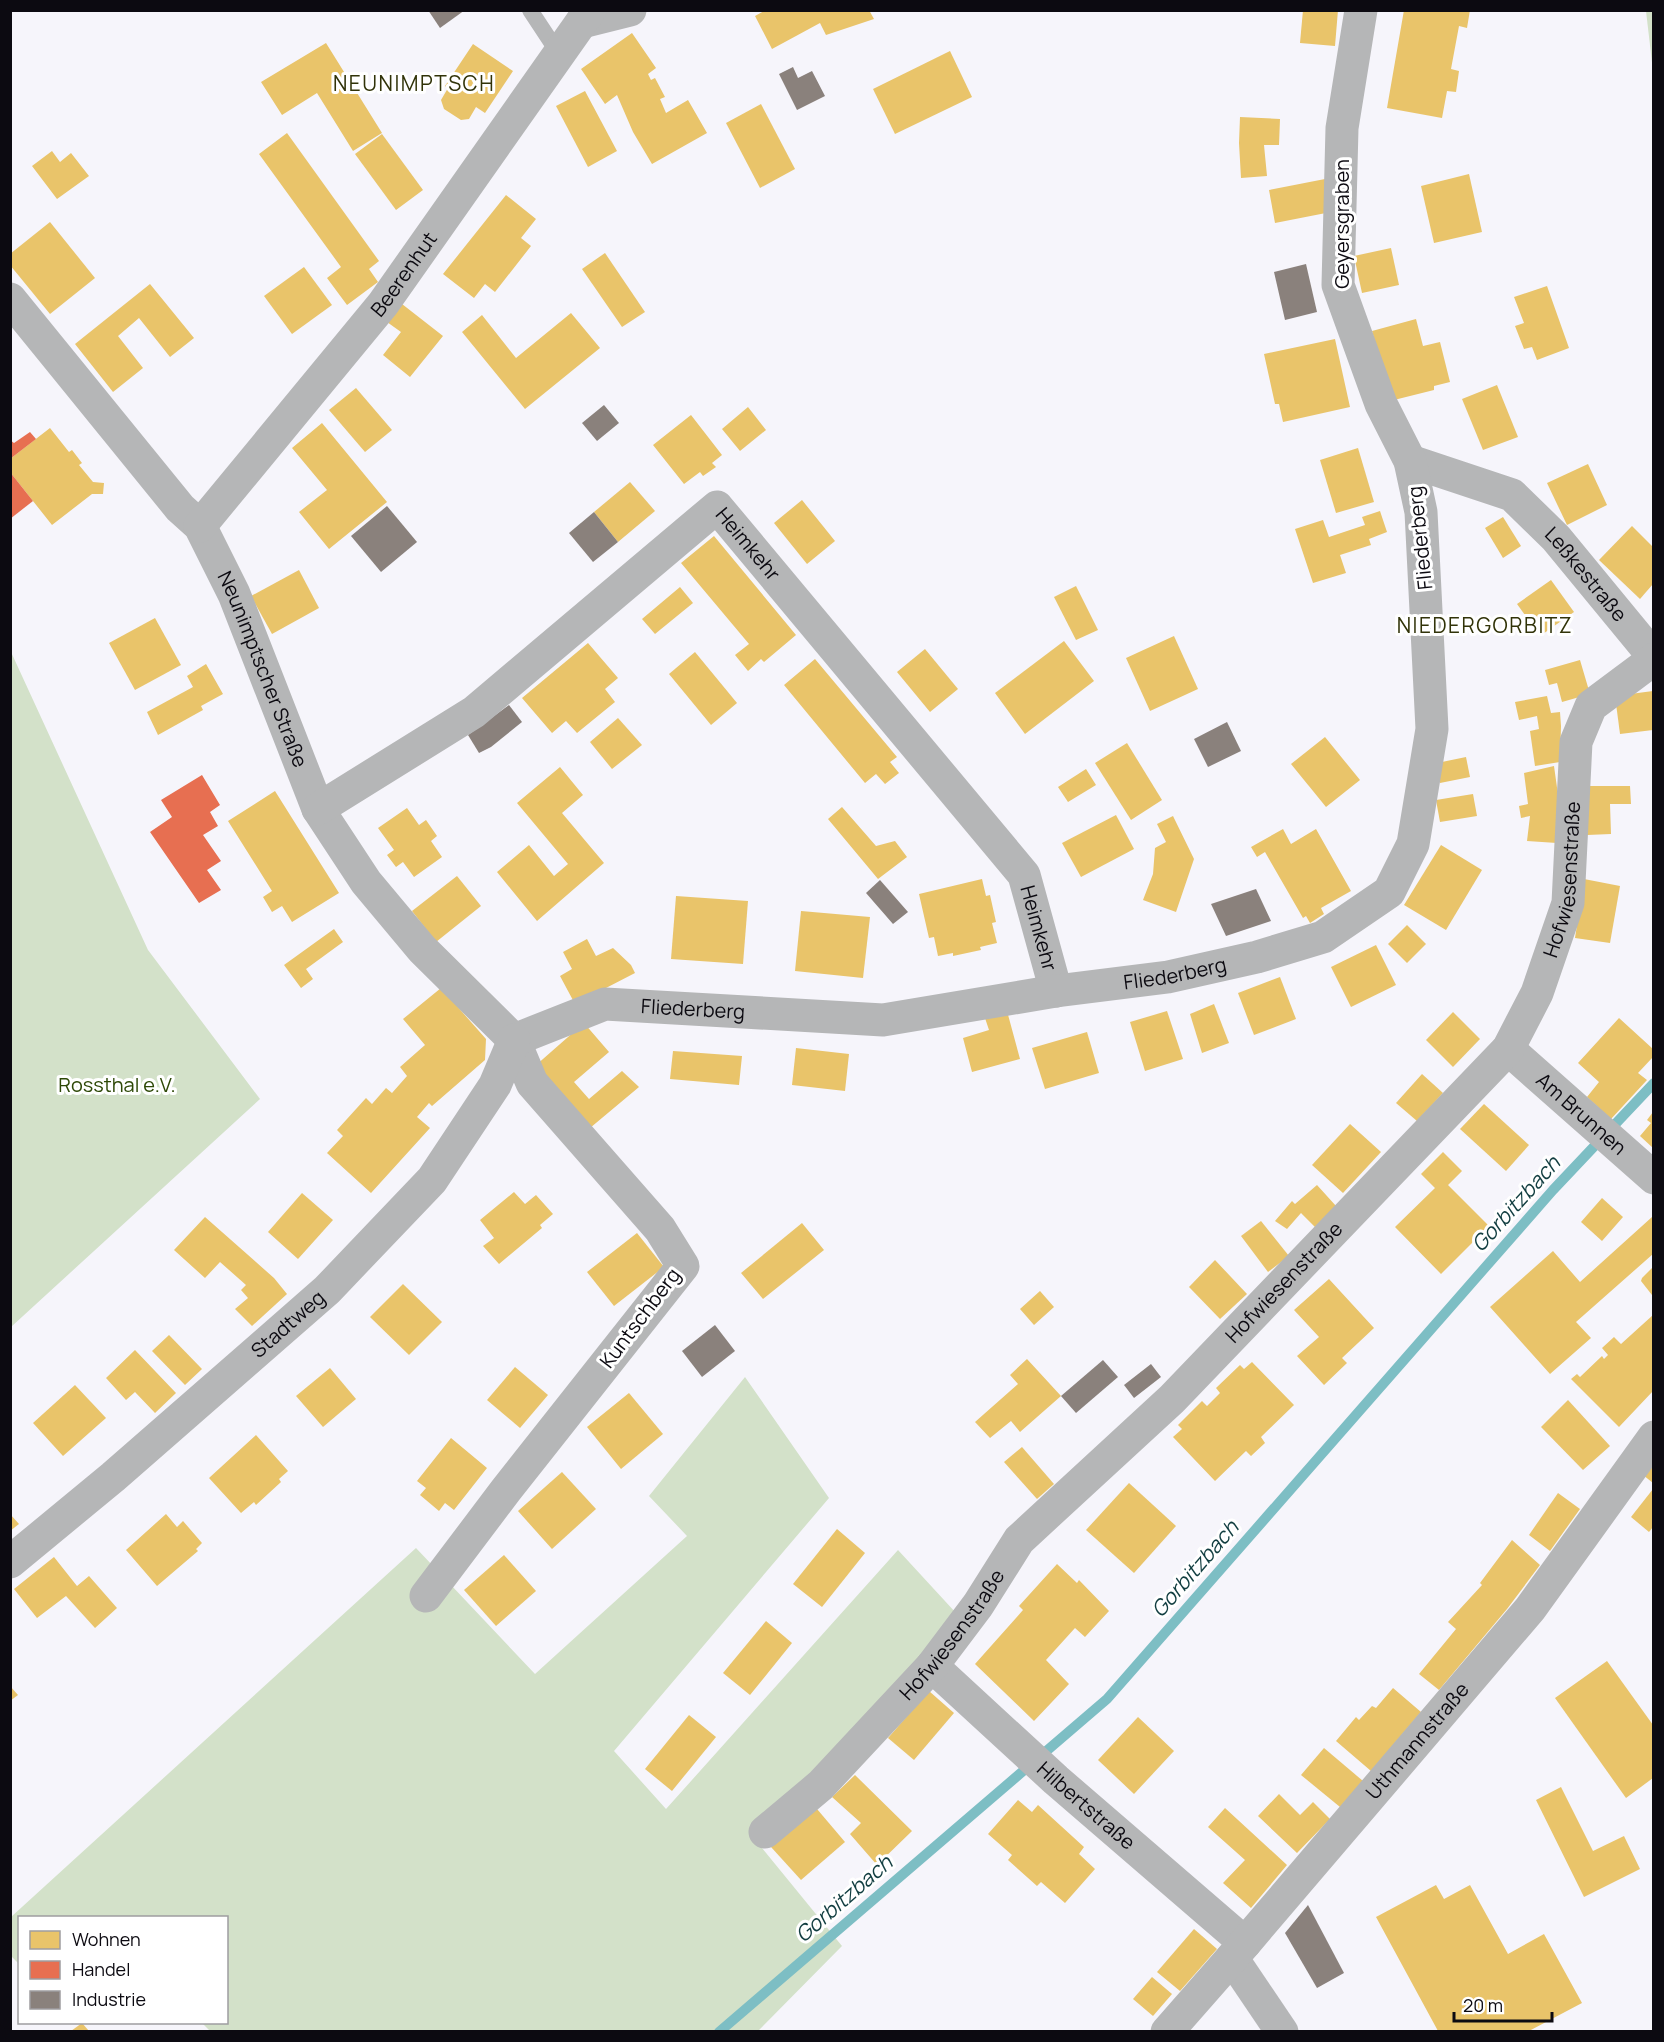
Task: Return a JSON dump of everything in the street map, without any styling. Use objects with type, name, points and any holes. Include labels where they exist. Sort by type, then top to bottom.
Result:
[{"type":"street","points":[[586,16],[630,10]]},
{"type":"street","name":"Geyersgraben","points":[[1361,10],[1342,128],[1338,285],[1381,404],[1410,461]]},
{"type":"street","name":"Beerenhut","points":[[200,526],[383,304],[586,16]]},
{"type":"street","name":"Neunimptscher Straße","points":[[10,299],[180,508],[200,526],[234,594],[318,809],[366,882],[415,941],[514,1040]]},
{"type":"street","name":"Leßkestraße","points":[[1410,461],[1512,495],[1556,538],[1653,658]]},
{"type":"street","name":"Fliederberg","points":[[514,1040],[605,1004],[883,1020],[1056,990],[1168,977],[1257,957],[1323,937],[1389,892],[1413,844],[1432,729],[1421,512],[1410,461]]},
{"type":"street","name":"Heimkehr","points":[[318,809],[474,712],[717,507],[1024,874],[1056,990]]},
{"type":"street","name":"Hofwiesenstraße","points":[[765,1832],[821,1785],[932,1666],[978,1605],[1019,1540],[1172,1399],[1508,1049],[1537,993],[1568,903],[1576,742],[1591,706],[1653,658]]},
{"type":"street","name":"Stadtweg","points":[[10,1562],[131,1462],[344,1273],[432,1180],[495,1085],[514,1040]]},
{"type":"street","name":"Kuntschberg","points":[[426,1596],[506,1490],[683,1266],[660,1229],[532,1083],[514,1040]]},
{"type":"street","name":"Am Brunnen","points":[[1508,1049],[1653,1178]]},
{"type":"street","name":"Uthmannstraße","points":[[1167,2031],[1239,1951],[1530,1609],[1653,1437]]},
{"type":"street","name":"Hilbertstraße","points":[[932,1666],[1239,1951],[1282,2031]]},
{"type":"lane","points":[[530,10],[559,54]]},
{"type":"green space","points":[[1646,11],[1653,11],[1653,71]]},
{"type":"green space","name":"Rossthal e.V.","points":[[11,652],[148,950],[260,1099],[11,1327]]},
{"type":"green space","points":[[745,1377],[829,1498],[614,1751],[666,1809],[898,1550],[956,1613],[762,1848],[842,1946],[758,2031],[210,2031],[203,2024],[228,2024],[228,1916],[18,1916],[18,1963],[11,1956],[11,1917],[416,1548],[535,1674],[687,1536],[649,1496]]},
{"type":"building: Wohnen","points":[[766,10],[869,10],[874,19],[826,35],[820,23],[772,49],[755,16]]},
{"type":"building: Wohnen","points":[[1303,10],[1338,10],[1335,46],[1300,43]]},
{"type":"building: Wohnen","points":[[1404,10],[1470,10],[1467,28],[1459,26],[1451,69],[1459,71],[1456,92],[1447,91],[1442,118],[1387,108]]},
{"type":"building: Wohnen","points":[[632,33],[656,68],[648,74],[651,80],[655,78],[665,97],[660,99],[666,113],[688,100],[707,133],[652,164],[633,132],[617,95],[605,104],[581,69]]},
{"type":"building: Wohnen","points":[[326,43],[382,133],[353,151],[317,93],[282,115],[261,82]]},
{"type":"building: Wohnen","points":[[473,44],[513,71],[485,113],[476,107],[469,119],[461,120],[444,109],[441,100],[448,88],[445,86]]},
{"type":"building: Wohnen","points":[[950,51],[972,97],[895,134],[873,89]]},
{"type":"building: Wohnen","points":[[585,91],[617,151],[588,167],[556,106]]},
{"type":"building: Wohnen","points":[[761,104],[795,169],[760,188],[726,123]]},
{"type":"building: Wohnen","points":[[1240,117],[1280,119],[1279,145],[1264,145],[1267,176],[1241,178]]},
{"type":"building: Wohnen","points":[[287,133],[379,261],[369,269],[378,282],[347,305],[327,278],[341,267],[259,154]]},
{"type":"building: Wohnen","points":[[382,134],[423,190],[396,210],[355,154]]},
{"type":"building: Wohnen","points":[[52,151],[60,162],[71,153],[89,176],[57,199],[32,166]]},
{"type":"building: Wohnen","points":[[1469,174],[1482,232],[1434,243],[1421,186]]},
{"type":"building: Wohnen","points":[[1325,179],[1331,212],[1275,223],[1269,190]]},
{"type":"building: Wohnen","points":[[506,195],[536,219],[521,238],[531,246],[495,292],[485,284],[474,298],[443,274]]},
{"type":"building: Wohnen","points":[[50,222],[95,278],[50,314],[10,265],[10,254]]},
{"type":"building: Wohnen","points":[[1391,248],[1399,285],[1362,293],[1354,256]]},
{"type":"building: Wohnen","points":[[605,253],[645,312],[622,327],[582,269]]},
{"type":"building: Wohnen","points":[[304,267],[332,305],[292,334],[264,296]]},
{"type":"building: Wohnen","points":[[150,284],[194,338],[170,357],[139,318],[118,336],[143,368],[113,392],[75,344]]},
{"type":"building: Wohnen","points":[[1547,286],[1569,348],[1537,360],[1532,347],[1524,349],[1515,326],[1524,323],[1514,297]]},
{"type":"building: Wohnen","points":[[402,304],[443,336],[410,377],[383,355],[401,332],[387,322]]},
{"type":"building: Wohnen","points":[[571,313],[600,348],[525,409],[462,332],[482,315],[516,358]]},
{"type":"building: Wohnen","points":[[1416,319],[1423,346],[1440,342],[1450,382],[1434,386],[1434,390],[1390,401],[1372,331]]},
{"type":"building: Wohnen","points":[[1335,339],[1350,407],[1283,422],[1279,404],[1275,404],[1264,354]]},
{"type":"building: Wohnen","points":[[1497,385],[1518,437],[1483,450],[1462,399]]},
{"type":"building: Wohnen","points":[[356,388],[392,430],[365,452],[329,410]]},
{"type":"building: Wohnen","points":[[748,407],[766,430],[740,451],[722,429]]},
{"type":"building: Wohnen","points":[[691,415],[722,455],[712,463],[716,467],[703,476],[700,472],[684,484],[653,445]]},
{"type":"building: Wohnen","points":[[322,423],[387,502],[329,549],[299,512],[327,490],[292,448]]},
{"type":"building: Wohnen","points":[[50,428],[69,452],[72,450],[82,463],[79,465],[93,482],[104,483],[103,494],[92,494],[52,525],[10,472],[10,459]]},
{"type":"building: Wohnen","points":[[1358,448],[1374,502],[1336,513],[1320,460]]},
{"type":"building: Wohnen","points":[[1588,464],[1607,505],[1567,525],[1547,483]]},
{"type":"building: Wohnen","points":[[630,482],[655,511],[618,542],[594,512]]},
{"type":"building: Wohnen","points":[[802,500],[835,541],[807,564],[774,523]]},
{"type":"building: Wohnen","points":[[1380,511],[1387,532],[1369,539],[1371,545],[1340,555],[1346,573],[1313,583],[1295,529],[1323,520],[1329,537],[1365,525],[1362,517]]},
{"type":"building: Wohnen","points":[[1503,517],[1521,546],[1503,558],[1485,528]]},
{"type":"building: Wohnen","points":[[1632,526],[1653,547],[1653,584],[1640,599],[1599,560]]},
{"type":"building: Wohnen","points":[[714,536],[796,635],[764,662],[761,659],[748,671],[735,655],[749,644],[681,563]]},
{"type":"building: Wohnen","points":[[299,570],[319,608],[272,634],[251,596]]},
{"type":"building: Wohnen","points":[[1551,580],[1574,612],[1540,636],[1517,604]]},
{"type":"building: Wohnen","points":[[1076,586],[1098,630],[1076,640],[1054,597]]},
{"type":"building: Wohnen","points":[[680,587],[693,603],[655,634],[642,619]]},
{"type":"building: Wohnen","points":[[155,618],[181,665],[135,690],[109,643]]},
{"type":"building: Wohnen","points":[[1174,636],[1198,689],[1150,711],[1126,658]]},
{"type":"building: Wohnen","points":[[1064,641],[1094,681],[1025,734],[995,693]]},
{"type":"building: Wohnen","points":[[588,643],[618,678],[605,689],[615,702],[577,733],[566,721],[552,733],[522,698]]},
{"type":"building: Wohnen","points":[[925,649],[958,689],[930,712],[897,672]]},
{"type":"building: Wohnen","points":[[695,652],[737,703],[711,725],[669,674]]},
{"type":"building: Wohnen","points":[[815,659],[897,757],[890,762],[899,773],[885,784],[876,774],[865,783],[784,685]]},
{"type":"building: Wohnen","points":[[1580,660],[1590,694],[1562,702],[1557,683],[1549,685],[1545,670]]},
{"type":"building: Wohnen","points":[[206,664],[223,694],[201,706],[203,710],[158,735],[147,712],[193,687],[187,676]]},
{"type":"building: Wohnen","points":[[1653,691],[1653,730],[1620,734],[1615,696]]},
{"type":"building: Wohnen","points":[[1547,696],[1551,713],[1560,712],[1560,762],[1535,766],[1530,731],[1539,729],[1537,716],[1519,720],[1515,702]]},
{"type":"building: Wohnen","points":[[618,718],[642,745],[612,769],[590,742]]},
{"type":"building: Wohnen","points":[[1325,737],[1360,780],[1326,807],[1291,764]]},
{"type":"building: Wohnen","points":[[1127,743],[1162,800],[1131,820],[1095,763]]},
{"type":"building: Wohnen","points":[[1466,757],[1470,777],[1440,783],[1437,763]]},
{"type":"building: Wohnen","points":[[1554,766],[1560,809],[1557,843],[1527,841],[1530,816],[1521,818],[1519,806],[1528,804],[1524,773]]},
{"type":"building: Wohnen","points":[[560,767],[583,795],[562,813],[604,863],[537,921],[497,872],[529,845],[554,876],[568,864],[517,803]]},
{"type":"building: Wohnen","points":[[1086,769],[1096,785],[1068,802],[1058,787]]},
{"type":"building: Wohnen","points":[[1586,786],[1630,786],[1631,804],[1610,804],[1611,834],[1587,835]]},
{"type":"building: Wohnen","points":[[275,791],[339,893],[292,922],[282,906],[272,912],[263,897],[272,891],[228,821]]},
{"type":"building: Wohnen","points":[[1473,794],[1477,816],[1440,822],[1436,800]]},
{"type":"building: Wohnen","points":[[842,807],[876,846],[895,841],[907,857],[878,879],[828,819]]},
{"type":"building: Wohnen","points":[[407,808],[419,825],[426,820],[437,836],[431,841],[442,857],[414,877],[403,862],[396,867],[387,855],[394,850],[378,828]]},
{"type":"building: Wohnen","points":[[1116,815],[1134,849],[1081,877],[1062,843]]},
{"type":"building: Wohnen","points":[[1173,816],[1194,859],[1176,912],[1143,900],[1153,874],[1155,848],[1166,842],[1157,824]]},
{"type":"building: Wohnen","points":[[1283,829],[1291,844],[1316,829],[1351,891],[1321,908],[1324,914],[1310,923],[1306,916],[1303,918],[1265,852],[1257,857],[1251,847]]},
{"type":"building: Wohnen","points":[[1441,845],[1482,870],[1446,930],[1404,905]]},
{"type":"building: Wohnen","points":[[457,876],[481,906],[436,942],[412,911]]},
{"type":"building: Wohnen","points":[[982,879],[986,896],[990,895],[996,922],[992,923],[997,943],[980,947],[981,950],[953,956],[953,953],[938,956],[934,937],[929,938],[919,894]]},
{"type":"building: Wohnen","points":[[1584,879],[1620,886],[1610,943],[1575,938]]},
{"type":"building: Wohnen","points":[[676,896],[748,901],[743,964],[671,959]]},
{"type":"building: Wohnen","points":[[801,911],[870,917],[863,978],[795,971]]},
{"type":"building: Wohnen","points":[[1407,925],[1426,944],[1407,963],[1388,944]]},
{"type":"building: Wohnen","points":[[334,929],[343,942],[306,969],[313,979],[301,988],[284,965]]},
{"type":"building: Wohnen","points":[[587,939],[596,956],[613,948],[631,965],[635,973],[575,1004],[560,976],[572,969],[563,952]]},
{"type":"building: Wohnen","points":[[1376,945],[1396,985],[1351,1007],[1331,967]]},
{"type":"building: Wohnen","points":[[1280,977],[1296,1019],[1254,1035],[1238,993]]},
{"type":"building: Wohnen","points":[[441,988],[486,1039],[485,1060],[432,1106],[429,1103],[417,1117],[430,1128],[371,1193],[327,1153],[343,1136],[337,1130],[366,1098],[372,1104],[386,1088],[392,1093],[407,1076],[400,1067],[425,1045],[403,1019]]},
{"type":"building: Wohnen","points":[[1214,1004],[1229,1043],[1202,1053],[1190,1014]]},
{"type":"building: Wohnen","points":[[1007,1011],[1020,1059],[972,1072],[963,1038],[989,1030],[985,1018]]},
{"type":"building: Wohnen","points":[[1167,1011],[1183,1059],[1145,1071],[1130,1022]]},
{"type":"building: Wohnen","points":[[1453,1012],[1480,1039],[1453,1067],[1426,1040]]},
{"type":"building: Wohnen","points":[[1619,1018],[1653,1049],[1653,1057],[1638,1073],[1647,1080],[1611,1119],[1587,1097],[1599,1082],[1578,1063]]},
{"type":"building: Wohnen","points":[[584,1023],[609,1052],[574,1082],[589,1099],[622,1071],[639,1087],[590,1128],[535,1066]]},
{"type":"building: Wohnen","points":[[1087,1032],[1099,1073],[1045,1089],[1032,1048]]},
{"type":"building: Wohnen","points":[[796,1048],[849,1054],[845,1091],[792,1085]]},
{"type":"building: Wohnen","points":[[673,1051],[742,1056],[739,1085],[670,1079]]},
{"type":"building: Wohnen","points":[[1422,1074],[1443,1093],[1417,1121],[1396,1103]]},
{"type":"building: Wohnen","points":[[1484,1104],[1529,1145],[1506,1171],[1460,1129]]},
{"type":"building: Wohnen","points":[[1653,1112],[1653,1148],[1640,1136],[1651,1123],[1647,1120]]},
{"type":"building: Wohnen","points":[[1350,1124],[1381,1152],[1343,1193],[1312,1165]]},
{"type":"building: Wohnen","points":[[1443,1152],[1462,1171],[1448,1185],[1489,1226],[1441,1274],[1395,1227],[1435,1188],[1421,1174]]},
{"type":"building: Wohnen","points":[[1317,1185],[1336,1206],[1315,1227],[1301,1213],[1287,1229],[1275,1221],[1292,1201],[1295,1204]]},
{"type":"building: Wohnen","points":[[514,1192],[525,1204],[536,1195],[553,1214],[540,1225],[542,1228],[499,1264],[483,1246],[494,1238],[480,1220]]},
{"type":"building: Wohnen","points":[[302,1193],[333,1220],[298,1259],[268,1232]]},
{"type":"building: Wohnen","points":[[1602,1198],[1623,1217],[1602,1241],[1581,1222]]},
{"type":"building: Wohnen","points":[[205,1217],[274,1278],[287,1294],[252,1326],[235,1309],[248,1298],[241,1290],[246,1285],[220,1262],[205,1278],[174,1250]]},
{"type":"building: Wohnen","points":[[1652,1217],[1653,1254],[1576,1322],[1591,1338],[1550,1374],[1490,1307],[1553,1251],[1580,1282]]},
{"type":"building: Wohnen","points":[[1261,1221],[1289,1256],[1268,1272],[1241,1236]]},
{"type":"building: Wohnen","points":[[802,1223],[824,1250],[763,1299],[741,1273]]},
{"type":"building: Wohnen","points":[[637,1233],[664,1267],[614,1306],[587,1272]]},
{"type":"building: Wohnen","points":[[1215,1260],[1247,1294],[1220,1319],[1189,1287]]},
{"type":"building: Wohnen","points":[[1653,1267],[1653,1293],[1652,1295],[1641,1281]]},
{"type":"building: Wohnen","points":[[1329,1279],[1374,1328],[1342,1358],[1347,1363],[1324,1385],[1297,1356],[1319,1337],[1294,1310]]},
{"type":"building: Wohnen","points":[[403,1284],[442,1322],[409,1355],[370,1317]]},
{"type":"building: Wohnen","points":[[1040,1291],[1054,1307],[1034,1325],[1020,1309]]},
{"type":"building: Wohnen","points":[[1653,1315],[1653,1391],[1619,1427],[1571,1379],[1577,1374],[1580,1377],[1602,1356],[1604,1359],[1608,1355],[1602,1348],[1614,1337],[1621,1344]]},
{"type":"building: Wohnen","points":[[169,1335],[202,1369],[185,1385],[152,1351]]},
{"type":"building: Wohnen","points":[[135,1350],[176,1393],[155,1413],[135,1392],[126,1400],[106,1378]]},
{"type":"building: Wohnen","points":[[1027,1359],[1061,1396],[1020,1432],[1011,1421],[990,1438],[975,1422],[1018,1384],[1010,1375]]},
{"type":"building: Wohnen","points":[[1252,1362],[1294,1405],[1261,1437],[1265,1443],[1251,1456],[1246,1451],[1215,1481],[1173,1437],[1182,1429],[1178,1425],[1202,1401],[1207,1406],[1220,1393],[1216,1388],[1240,1365],[1244,1369]]},
{"type":"building: Wohnen","points":[[515,1367],[548,1395],[520,1428],[487,1400]]},
{"type":"building: Wohnen","points":[[330,1368],[356,1399],[323,1427],[296,1396]]},
{"type":"building: Wohnen","points":[[75,1385],[106,1418],[63,1456],[33,1423]]},
{"type":"building: Wohnen","points":[[629,1393],[663,1434],[621,1469],[587,1427]]},
{"type":"building: Wohnen","points":[[1568,1400],[1610,1446],[1583,1470],[1541,1427]]},
{"type":"building: Wohnen","points":[[256,1435],[288,1471],[279,1479],[281,1482],[256,1505],[254,1502],[241,1513],[209,1478]]},
{"type":"building: Wohnen","points":[[451,1438],[487,1468],[454,1510],[445,1503],[439,1511],[420,1495],[426,1488],[417,1481]]},
{"type":"building: Wohnen","points":[[1022,1447],[1054,1484],[1037,1499],[1004,1462]]},
{"type":"building: Wohnen","points":[[1653,1462],[1653,1483],[1638,1471]]},
{"type":"building: Wohnen","points":[[562,1472],[596,1509],[552,1549],[518,1511]]},
{"type":"building: Wohnen","points":[[1129,1483],[1176,1526],[1134,1573],[1086,1530]]},
{"type":"building: Wohnen","points":[[1653,1489],[1653,1527],[1649,1532],[1631,1517]]},
{"type":"building: Wohnen","points":[[1558,1493],[1580,1509],[1550,1551],[1529,1535]]},
{"type":"building: Wohnen","points":[[10,1514],[19,1524],[10,1531]]},
{"type":"building: Wohnen","points":[[166,1514],[177,1527],[183,1521],[202,1543],[196,1549],[198,1551],[157,1586],[126,1550]]},
{"type":"building: Wohnen","points":[[837,1529],[865,1553],[822,1607],[793,1584]]},
{"type":"building: Wohnen","points":[[1512,1540],[1540,1565],[1507,1609],[1439,1690],[1419,1674],[1456,1629],[1448,1622],[1482,1585],[1480,1583]]},
{"type":"building: Wohnen","points":[[504,1555],[536,1591],[496,1626],[464,1590]]},
{"type":"building: Wohnen","points":[[54,1557],[77,1586],[89,1576],[117,1608],[95,1628],[66,1596],[37,1618],[14,1589]]},
{"type":"building: Wohnen","points":[[1057,1564],[1077,1583],[1079,1580],[1109,1611],[1085,1637],[1075,1628],[1046,1660],[1069,1684],[1034,1721],[975,1664],[1023,1610],[1019,1606]]},
{"type":"building: Wohnen","points":[[766,1621],[792,1643],[750,1695],[723,1673]]},
{"type":"building: Wohnen","points":[[1607,1661],[1653,1725],[1653,1778],[1626,1798],[1555,1698]]},
{"type":"building: Wohnen","points":[[10,1686],[18,1695],[10,1701]]},
{"type":"building: Wohnen","points":[[1393,1688],[1421,1712],[1371,1771],[1336,1741],[1356,1717],[1359,1720],[1372,1706],[1376,1708]]},
{"type":"building: Wohnen","points":[[929,1691],[954,1713],[914,1760],[888,1738]]},
{"type":"building: Wohnen","points":[[689,1715],[716,1737],[672,1791],[645,1769]]},
{"type":"building: Wohnen","points":[[1138,1717],[1174,1751],[1134,1794],[1098,1760]]},
{"type":"building: Wohnen","points":[[1324,1748],[1363,1781],[1340,1807],[1301,1775]]},
{"type":"building: Wohnen","points":[[855,1775],[912,1831],[877,1865],[850,1834],[861,1823],[832,1797]]},
{"type":"building: Wohnen","points":[[1561,1787],[1593,1851],[1624,1836],[1640,1869],[1584,1897],[1536,1800]]},
{"type":"building: Wohnen","points":[[1279,1794],[1300,1815],[1313,1802],[1330,1819],[1297,1853],[1258,1816]]},
{"type":"building: Wohnen","points":[[1018,1800],[1032,1812],[1038,1805],[1084,1847],[1079,1854],[1095,1869],[1065,1903],[1041,1882],[1037,1886],[1008,1860],[1012,1855],[988,1834]]},
{"type":"building: Wohnen","points":[[1225,1808],[1287,1865],[1251,1908],[1223,1883],[1245,1860],[1208,1827]]},
{"type":"building: Wohnen","points":[[817,1809],[845,1842],[801,1880],[771,1847]]},
{"type":"building: Wohnen","points":[[1436,1885],[1444,1899],[1470,1885],[1508,1954],[1544,1934],[1582,2003],[1529,2031],[1438,2031],[1376,1917]]},
{"type":"building: Wohnen","points":[[1194,1929],[1217,1949],[1180,1991],[1157,1972]]},
{"type":"building: Wohnen","points":[[1152,1977],[1172,1994],[1153,2016],[1133,1999]]},
{"type":"building: Wohnen","points":[[83,2024],[89,2031],[71,2031]]},
{"type":"building: Handel","points":[[30,432],[36,439],[10,459],[10,440],[14,443]]},
{"type":"building: Handel","points":[[10,472],[33,501],[10,519]]},
{"type":"building: Handel","points":[[202,775],[220,805],[210,812],[218,826],[203,835],[221,861],[207,870],[221,890],[199,903],[150,832],[172,817],[161,800]]},
{"type":"building: Industrie","points":[[428,10],[465,10],[440,28]]},
{"type":"building: Industrie","points":[[793,67],[798,78],[812,71],[825,96],[797,110],[779,74]]},
{"type":"building: Industrie","points":[[1306,264],[1317,312],[1285,320],[1274,272]]},
{"type":"building: Industrie","points":[[604,405],[619,423],[597,441],[582,423]]},
{"type":"building: Industrie","points":[[387,506],[417,542],[381,572],[351,536]]},
{"type":"building: Industrie","points":[[594,512],[618,542],[593,562],[569,533]]},
{"type":"building: Industrie","points":[[509,705],[522,722],[491,747],[479,753],[468,735]]},
{"type":"building: Industrie","points":[[1227,722],[1241,751],[1208,767],[1194,739]]},
{"type":"building: Industrie","points":[[880,880],[908,912],[893,924],[866,893]]},
{"type":"building: Industrie","points":[[1256,889],[1271,921],[1226,936],[1211,904]]},
{"type":"building: Industrie","points":[[715,1325],[735,1351],[702,1377],[682,1351]]},
{"type":"building: Industrie","points":[[1103,1360],[1118,1377],[1076,1413],[1061,1396]]},
{"type":"building: Industrie","points":[[1151,1364],[1161,1377],[1134,1398],[1124,1385]]},
{"type":"building: Industrie","points":[[1308,1905],[1344,1973],[1317,1988],[1285,1933]]},
{"type":"waterway","name":"Gorbitzbach","points":[[719,2032],[1107,1699],[1553,1190],[1654,1083]]},
{"type":"district","name":"NEUNIMPTSCH","points":[[414,84]]},
{"type":"district","name":"NIEDERGORBITZ","points":[[1485,626]]}]
